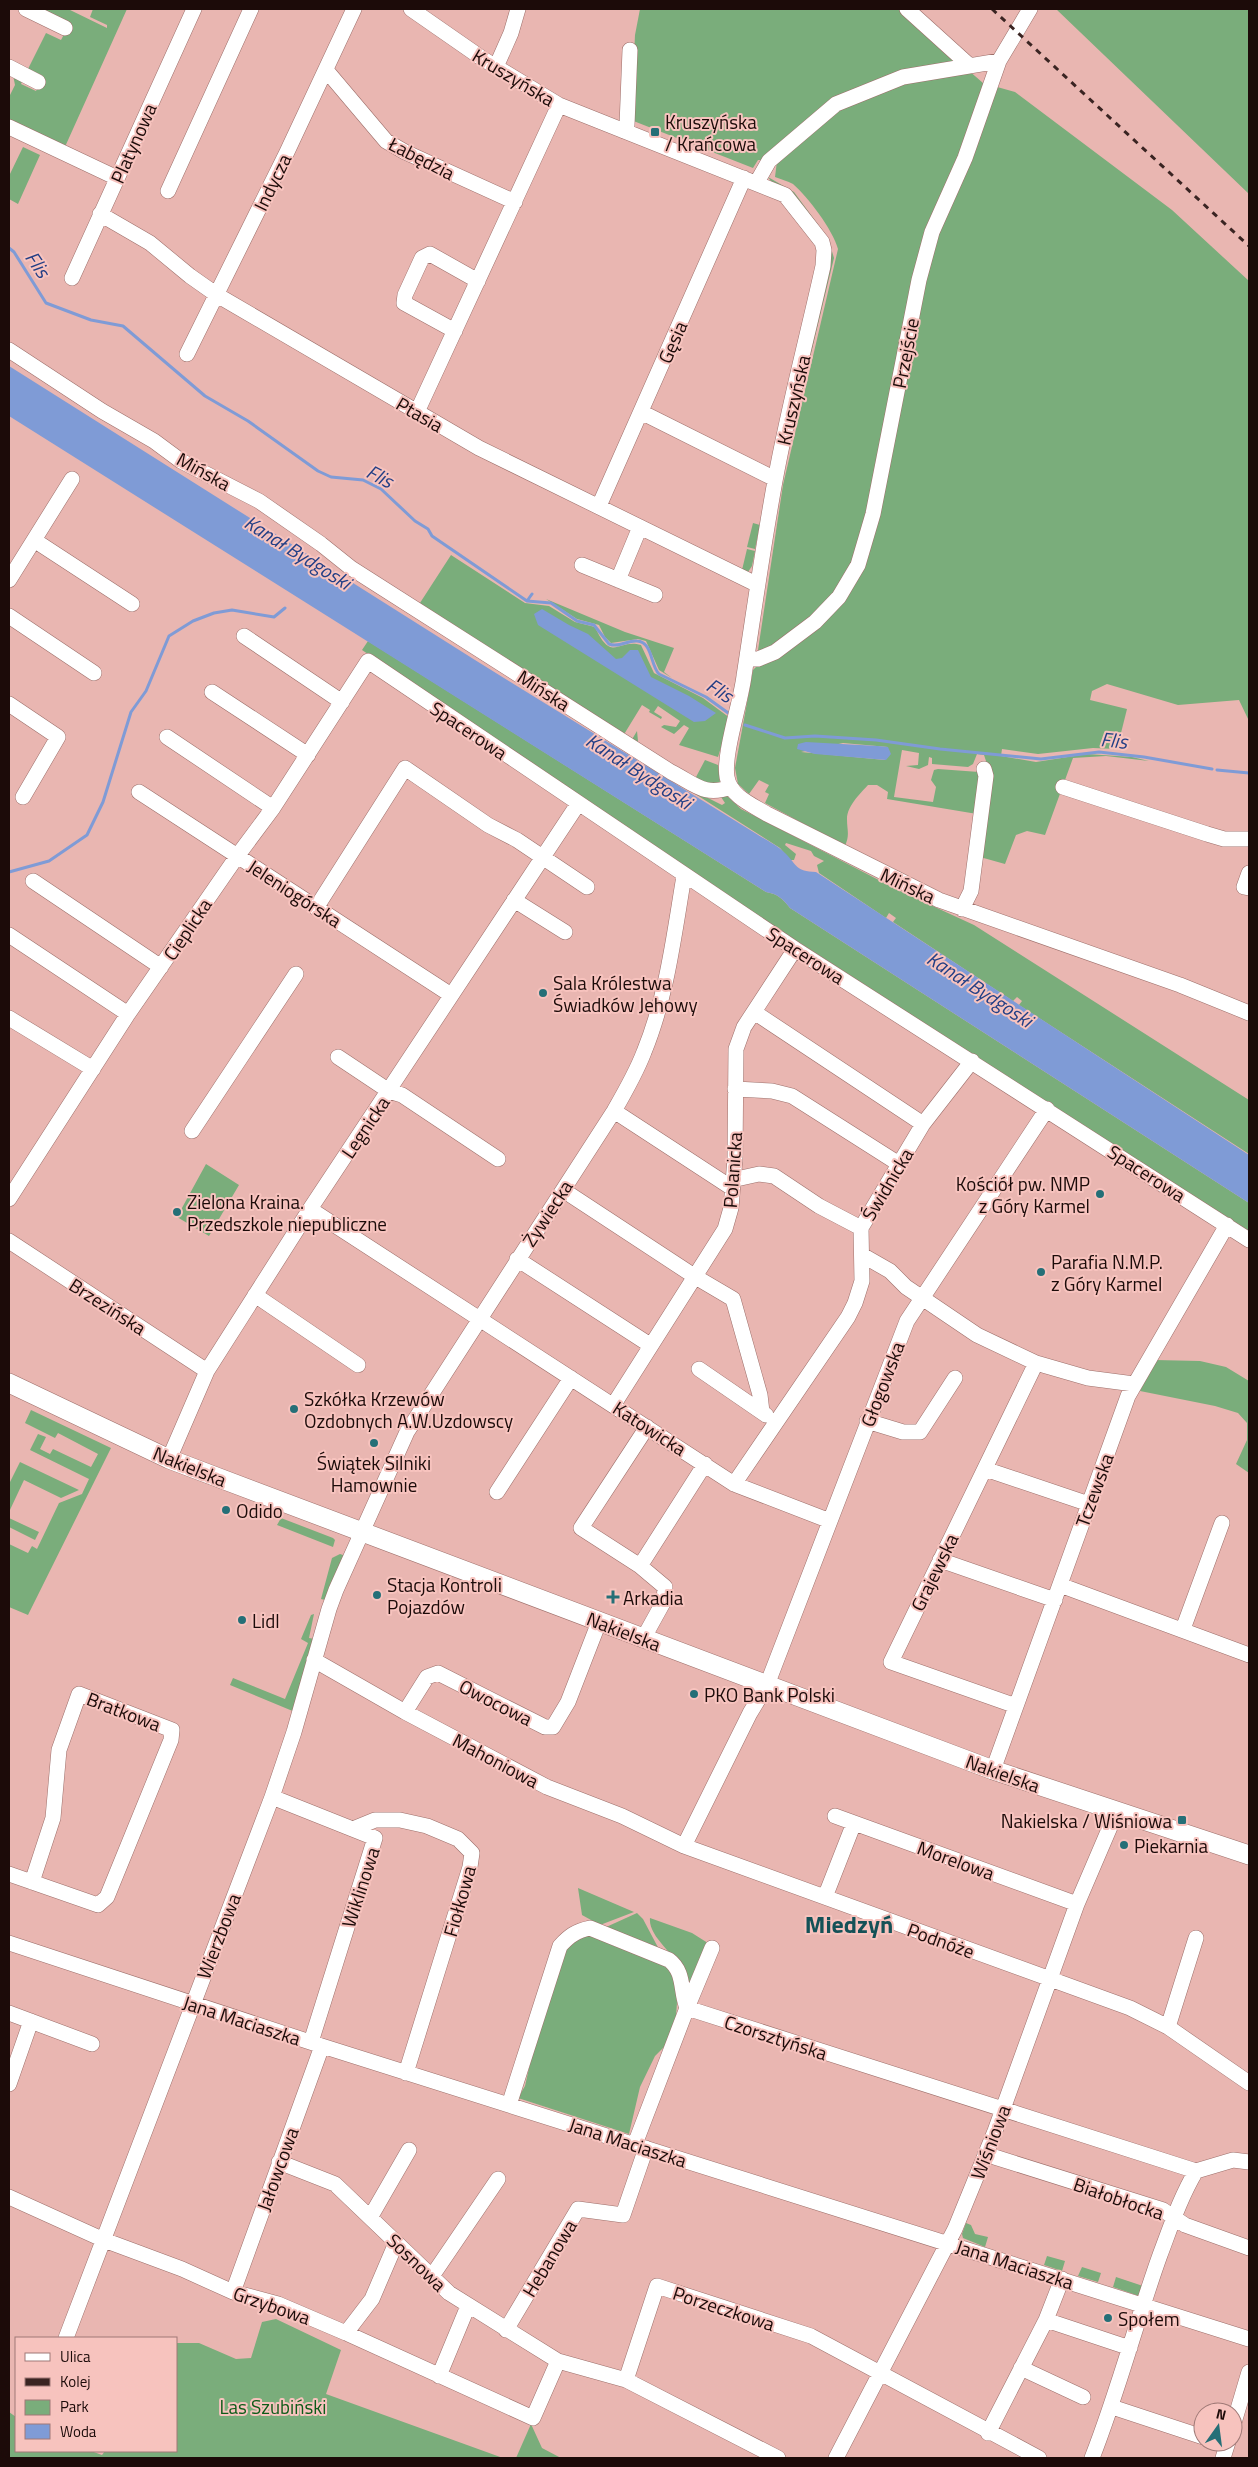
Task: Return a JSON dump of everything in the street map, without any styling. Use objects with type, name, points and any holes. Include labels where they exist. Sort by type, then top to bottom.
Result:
[{"type":"main road","name":"Nakielska","points":[[9,1383],[168,1459],[993,1770],[1116,1813],[1249,1855]]},
{"type":"street","points":[[26,9],[65,28]]},
{"type":"street","name":"Platynowa","points":[[72,278],[194,9]]},
{"type":"street","points":[[168,191],[251,9]]},
{"type":"street","name":"Indycza","points":[[187,354],[218,295],[354,9]]},
{"type":"street","name":"Kruszyńska","points":[[411,9],[496,67],[559,105],[780,192],[792,201],[822,242],[824,250],[823,266],[775,479],[756,584],[747,659],[727,767],[726,776],[731,787]]},
{"type":"street","points":[[496,67],[511,33],[518,9]]},
{"type":"street","points":[[907,9],[970,66]]},
{"type":"street","name":"Przejście","points":[[747,659],[758,659],[771,654],[816,622],[840,597],[858,565],[873,514],[921,270],[932,232],[965,158],[999,61],[1030,9]]},
{"type":"street","points":[[624,131],[627,125],[630,50]]},
{"type":"street","name":"Gęsia","points":[[599,506],[641,412],[751,180],[769,161],[836,104],[903,77],[999,61]]},
{"type":"street","points":[[9,68],[38,82]]},
{"type":"street","name":"Łabędzia","points":[[326,70],[386,141],[405,152],[515,202]]},
{"type":"street","points":[[417,412],[559,105]]},
{"type":"street","points":[[9,127],[117,178]]},
{"type":"street","name":"Ptasia","points":[[100,214],[155,247],[190,276],[218,295],[479,448],[756,584]]},
{"type":"street","points":[[455,331],[404,303],[405,295],[422,258],[430,254],[478,281]]},
{"type":"street","name":"Mińska","points":[[9,350],[102,411],[154,441],[182,461],[275,511],[322,544],[351,568],[671,772],[708,792],[717,792],[731,787],[745,801],[767,814],[915,890],[962,909],[1171,981],[1249,1013]]},
{"type":"street","points":[[641,412],[775,479]]},
{"type":"street","points":[[9,580],[72,479]]},
{"type":"street","points":[[618,580],[640,526]]},
{"type":"street","points":[[34,540],[132,604]]},
{"type":"street","points":[[582,565],[655,595]]},
{"type":"street","points":[[9,616],[94,673]]},
{"type":"street","points":[[244,636],[342,702]]},
{"type":"street","name":"Cieplicka","points":[[9,1199],[128,1014],[238,854],[273,808],[368,661]]},
{"type":"street","name":"Spacerowa","points":[[368,661],[684,876],[795,949],[1249,1240]]},
{"type":"street","points":[[212,692],[308,755]]},
{"type":"street","points":[[9,704],[58,737],[23,797]]},
{"type":"street","points":[[167,737],[273,808]]},
{"type":"street","points":[[316,908],[405,768],[488,825],[501,830],[587,887]]},
{"type":"street","points":[[962,909],[971,890],[986,776],[984,769]]},
{"type":"street","points":[[1063,787],[1208,834],[1224,838],[1249,839]]},
{"type":"street","name":"Jeleniogórska","points":[[139,792],[238,854],[316,908],[451,995]]},
{"type":"street","name":"Legnicka","points":[[168,1459],[207,1371],[310,1209],[578,804]]},
{"type":"street","points":[[1249,873],[1244,887],[1249,888]]},
{"type":"street","name":"Żywiecka","points":[[364,1532],[407,1432],[478,1318],[614,1111],[641,1060],[658,1012],[684,876]]},
{"type":"street","points":[[33,881],[161,967]]},
{"type":"street","points":[[514,900],[565,932]]},
{"type":"street","points":[[9,935],[128,1014]]},
{"type":"street","name":"Polanicka","points":[[614,1404],[725,1229],[731,1208],[735,1158],[736,1049],[742,1033],[754,1012],[795,949]]},
{"type":"street","points":[[192,1131],[296,974]]},
{"type":"street","points":[[754,1012],[923,1124]]},
{"type":"street","points":[[9,1018],[93,1069]]},
{"type":"street","points":[[338,1057],[389,1091],[402,1095],[498,1158]]},
{"type":"street","name":"Świdnicka","points":[[734,1484],[826,1350],[855,1303],[862,1281],[861,1228],[923,1124],[972,1061]]},
{"type":"street","points":[[735,1089],[772,1091],[792,1096],[899,1164]]},
{"type":"street","name":"Głogowska","points":[[684,1846],[750,1713],[767,1685],[902,1330],[920,1297],[1047,1109]]},
{"type":"street","points":[[614,1111],[732,1184],[752,1175],[766,1174],[782,1180],[819,1206],[861,1228]]},
{"type":"street","points":[[735,1158],[741,1168],[752,1175]]},
{"type":"street","points":[[563,1190],[694,1276],[733,1299],[760,1395],[762,1412]]},
{"type":"street","name":"Katowicka","points":[[310,1209],[614,1404],[734,1484],[830,1521]]},
{"type":"street","name":"Tczewska","points":[[993,1770],[1088,1504],[1134,1384],[1227,1225]]},
{"type":"street","name":"Brzezińska","points":[[9,1241],[207,1371]]},
{"type":"street","points":[[862,1255],[890,1271],[920,1297],[977,1335],[1036,1363],[1088,1378],[1134,1384]]},
{"type":"street","points":[[517,1259],[650,1345]]},
{"type":"street","points":[[256,1295],[358,1365]]},
{"type":"street","name":"Grajewska","points":[[1016,1706],[892,1662],[1036,1363]]},
{"type":"street","points":[[699,1369],[775,1422]]},
{"type":"street","points":[[497,1492],[572,1378]]},
{"type":"street","points":[[868,1421],[903,1432],[920,1432],[954,1378]]},
{"type":"street","points":[[644,1639],[664,1601],[666,1593],[662,1583],[640,1566],[581,1528],[647,1426]]},
{"type":"street","points":[[640,1566],[705,1464]]},
{"type":"street","points":[[985,1469],[1088,1504]]},
{"type":"street","points":[[1183,1630],[1222,1523]]},
{"type":"street","name":"Wierzbowa","points":[[66,2337],[272,1797],[294,1732],[328,1609],[364,1532]]},
{"type":"street","points":[[940,1560],[1055,1600]]},
{"type":"street","points":[[1060,1585],[1249,1655]]},
{"type":"street","name":"Owocowa","points":[[405,1712],[427,1677],[438,1674],[545,1727],[553,1727],[568,1702],[599,1622]]},
{"type":"street","name":"Mahoniowa","points":[[314,1660],[405,1712],[547,1787],[622,1816],[684,1846]]},
{"type":"street","name":"Bratkowa","points":[[79,1694],[172,1730],[171,1740],[107,1897],[98,1905],[32,1882],[53,1818],[59,1750],[79,1694]]},
{"type":"street","name":"Wiklinowa","points":[[272,1797],[375,1838],[316,2044]]},
{"type":"street","name":"Wiśniowa","points":[[836,2458],[949,2243],[1003,2109],[1077,1904],[1116,1813]]},
{"type":"street","name":"Morelowa","points":[[836,1816],[1077,1904]]},
{"type":"street","name":"Fiołkowa","points":[[353,1829],[374,1820],[400,1820],[427,1826],[458,1839],[472,1853],[470,1867],[406,2073]]},
{"type":"street","points":[[375,1838],[383,1820]]},
{"type":"street","points":[[825,1897],[854,1822]]},
{"type":"street","name":"Podnóże","points":[[684,1846],[1130,2008],[1168,2027],[1249,2083]]},
{"type":"street","points":[[9,1874],[32,1882]]},
{"type":"street","points":[[509,2105],[560,1946],[570,1935],[579,1930],[590,1928],[669,1960],[677,1966],[681,1974],[682,1997],[687,2008]]},
{"type":"street","points":[[1168,2027],[1196,1938]]},
{"type":"street","name":"Jana Maciaszka","points":[[9,1943],[406,2073],[1249,2339]]},
{"type":"street","points":[[641,2146],[687,2008],[712,1948]]},
{"type":"street","name":"Czorsztyńska","points":[[687,2008],[1196,2171]]},
{"type":"street","points":[[9,2013],[92,2044]]},
{"type":"street","points":[[9,2084],[31,2021]]},
{"type":"street","name":"Jałowcowa","points":[[233,2292],[279,2162],[316,2044]]},
{"type":"street","name":"Hebanowa","points":[[506,2330],[578,2209],[623,2215],[641,2146]]},
{"type":"street","points":[[371,2216],[409,2150]]},
{"type":"street","name":"Białobłocka","points":[[985,2154],[1162,2210],[1185,2225],[1249,2248]]},
{"type":"street","points":[[1092,2458],[1112,2407],[1143,2305],[1181,2197],[1196,2171],[1233,2160],[1249,2162]]},
{"type":"street","name":"Sosnowa","points":[[279,2162],[335,2184],[371,2216],[396,2243],[468,2306],[558,2361]]},
{"type":"street","points":[[432,2276],[498,2179]]},
{"type":"street","name":"Grzybowa","points":[[9,2197],[104,2240],[182,2269],[233,2292],[278,2304],[533,2418],[558,2361]]},
{"type":"street","points":[[346,2333],[372,2299],[396,2243]]},
{"type":"street","points":[[988,2433],[1046,2320],[1062,2279]]},
{"type":"street","name":"Porzeczkowa","points":[[626,2380],[657,2286],[811,2336],[880,2372]]},
{"type":"street","points":[[439,2376],[468,2306]]},
{"type":"street","points":[[1046,2320],[1130,2348]]},
{"type":"street","points":[[558,2361],[626,2380],[778,2458]]},
{"type":"street","points":[[1021,2368],[1083,2397]]},
{"type":"street","points":[[880,2372],[988,2433],[1039,2458]]},
{"type":"street","points":[[1240,2402],[1249,2372]]},
{"type":"street","points":[[1112,2407],[1193,2434]]},
{"type":"green space","points":[[38,9],[68,9],[107,28],[107,25],[90,17],[93,9],[127,9],[64,149],[9,122],[9,97],[15,85],[13,75],[23,79],[21,84],[36,91],[43,76],[28,69],[46,33],[61,40],[69,25]]},
{"type":"green space","points":[[640,9],[898,9],[983,83],[1015,92],[1172,210],[1249,281],[1249,721],[1239,700],[1178,705],[1107,684],[1092,691],[1090,700],[1127,709],[1117,749],[1093,748],[1038,754],[1002,749],[1001,756],[1036,762],[1087,754],[1132,757],[1149,761],[1106,756],[1073,758],[1045,835],[1027,831],[1016,835],[1005,864],[980,857],[988,767],[984,755],[977,754],[973,764],[968,767],[932,764],[932,758],[929,757],[928,765],[919,769],[906,766],[918,765],[919,753],[902,750],[894,797],[933,802],[936,787],[931,780],[934,770],[979,772],[977,814],[887,799],[888,792],[877,785],[868,785],[849,809],[847,819],[848,836],[845,846],[765,803],[769,794],[765,792],[769,785],[759,780],[749,794],[738,784],[735,768],[753,670],[757,666],[760,651],[758,650],[783,485],[838,249],[826,224],[806,197],[793,184],[775,177],[777,161],[758,160],[753,168],[631,120],[635,35]],"holes":[[[843,743],[888,747],[885,760],[801,752]]]},
{"type":"green space","points":[[1056,9],[1249,9],[1249,194]]},
{"type":"green space","points":[[23,147],[40,155],[18,204],[9,199],[9,176]]},
{"type":"green space","points":[[768,177],[794,192],[828,238],[834,258],[783,470],[764,593],[781,474],[830,263]]},
{"type":"green space","points":[[753,523],[760,525],[755,549],[747,547]]},
{"type":"green space","points":[[747,549],[755,551],[752,566],[748,572],[742,570]]},
{"type":"green space","points":[[451,555],[525,603],[549,606],[575,622],[595,627],[601,638],[611,647],[626,644],[641,645],[654,673],[703,698],[730,718],[718,757],[679,745],[689,728],[684,725],[674,734],[661,727],[664,725],[676,727],[680,721],[658,706],[654,712],[662,717],[661,719],[642,705],[623,736],[631,741],[637,731],[638,741],[635,744],[629,743],[464,634],[418,606]]},
{"type":"green space","points":[[546,599],[625,632],[674,648],[664,672],[672,678],[659,670],[646,641],[638,639],[611,643],[605,637],[599,625],[577,619]]},
{"type":"green space","points":[[368,641],[766,892],[780,897],[790,908],[1249,1203],[1249,1233],[755,914],[362,650]]},
{"type":"green space","points":[[705,760],[718,765],[720,783],[714,789],[693,778],[696,777]]},
{"type":"green space","points":[[678,783],[722,805],[725,803],[721,797],[724,793],[741,809],[900,891],[974,925],[1249,1100],[1249,1154],[1019,1005],[1022,1001],[1017,997],[1013,1001],[893,922],[896,918],[889,913],[886,918],[819,873],[817,865],[824,861],[814,856],[811,851],[786,843],[785,845],[796,854],[794,860],[790,860],[780,848]]},
{"type":"green space","points":[[206,1164],[239,1185],[209,1236],[177,1217]]},
{"type":"green space","points":[[1155,1360],[1200,1361],[1226,1367],[1249,1381],[1249,1473],[1236,1464],[1247,1440],[1247,1423],[1238,1413],[1215,1406],[1140,1391]]},
{"type":"green space","points":[[31,1410],[111,1448],[28,1615],[9,1607],[9,1544],[28,1553],[32,1546],[37,1549],[59,1503],[82,1494],[89,1479],[30,1450],[38,1434],[46,1437],[40,1449],[50,1454],[53,1449],[91,1467],[98,1454],[58,1433],[55,1438],[25,1423]]},
{"type":"green space","points":[[20,1462],[79,1490],[61,1498],[24,1480],[9,1512],[9,1484]]},
{"type":"green space","points":[[9,1518],[39,1532],[35,1540],[9,1527]]},
{"type":"green space","points":[[281,1518],[333,1538],[335,1540],[333,1547],[277,1525]]},
{"type":"green space","points":[[340,1554],[346,1556],[325,1600],[321,1599],[332,1558]]},
{"type":"green space","points":[[314,1614],[309,1638],[315,1639],[295,1712],[230,1685],[233,1678],[285,1699],[308,1643],[301,1639],[311,1615]]},
{"type":"green space","points":[[578,1888],[634,1912],[600,1925],[582,1915]]},
{"type":"green space","points":[[637,1913],[643,1919],[662,1955],[604,1928]]},
{"type":"green space","points":[[650,1918],[692,1933],[711,1945],[690,2000],[683,1969],[653,1932]]},
{"type":"green space","points":[[583,1931],[673,1967],[677,2002],[676,2017],[667,2044],[655,2056],[640,2087],[629,2134],[518,2098],[525,2086],[534,2046],[564,1950]]},
{"type":"green space","points":[[966,2223],[971,2225],[975,2234],[988,2237],[985,2247],[963,2238],[962,2234]]},
{"type":"green space","points":[[1047,2256],[1065,2261],[1062,2271],[1044,2265]]},
{"type":"green space","points":[[1082,2267],[1101,2273],[1098,2282],[1078,2276]]},
{"type":"green space","points":[[1116,2277],[1143,2286],[1139,2296],[1113,2287]]},
{"type":"green space","name":"Las Szubiński","points":[[276,2319],[341,2350],[326,2394],[503,2458],[9,2458],[9,2412],[15,2416],[15,2452],[94,2452],[102,2455],[104,2452],[178,2452],[178,2343],[199,2343],[236,2359],[251,2358],[262,2322]]},
{"type":"green space","points":[[531,2424],[542,2448],[561,2458],[516,2458]]},
{"type":"water","name":"Kanał Bydgoski","points":[[9,366],[475,660],[774,845],[785,853],[800,869],[816,872],[1249,1155],[1249,1203],[790,908],[780,897],[766,892],[9,416]]},
{"type":"water","points":[[542,609],[588,634],[616,659],[622,658],[630,650],[638,650],[651,677],[689,696],[716,713],[705,721],[694,722],[538,625],[534,614]]},
{"type":"water","points":[[806,742],[888,747],[891,754],[886,760],[815,754],[797,749],[798,744]]},
{"type":"waterway","name":"Flis","points":[[9,248],[14,252],[46,303],[91,320],[123,326],[205,396],[248,421],[318,471],[331,477],[363,480],[381,489],[415,521],[428,529],[432,536],[527,601],[551,603],[577,621],[594,625],[609,644],[617,645],[633,641],[642,642],[649,650],[659,674],[706,697],[731,715]]},
{"type":"waterway","name":"Flis","points":[[527,601],[532,594]]},
{"type":"waterway","points":[[9,872],[49,861],[87,835],[103,802],[131,712],[146,691],[169,636],[193,621],[214,613],[232,610],[274,617],[285,608]]},
{"type":"waterway","name":"Flis","points":[[745,725],[785,738],[815,736],[876,740],[940,749],[1041,759],[1099,752],[1144,757],[1212,769]]},
{"type":"waterway","name":"Flis","points":[[1217,770],[1249,773]]},
{"type":"railway","points":[[992,9],[1249,246]]},
{"type":"place","name":"Kruszyńska / Krańcowa","points":[[655,132]]},
{"type":"place","name":"Sala Królestwa Świadków Jehowy","points":[[543,993]]},
{"type":"place","name":"Kościół pw. NMP z Góry Karmel","points":[[1100,1194]]},
{"type":"place","name":"Zielona Kraina. Przedszkole niepubliczne","points":[[177,1212]]},
{"type":"place","name":"Parafia N.M.P. z Góry Karmel","points":[[1041,1272]]},
{"type":"place","name":"Szkółka Krzewów Ozdobnych A.W.Uzdowscy","points":[[294,1409]]},
{"type":"place","name":"Świątek Silniki Hamownie","points":[[374,1443]]},
{"type":"place","name":"Odido","points":[[226,1510]]},
{"type":"place","name":"Stacja Kontroli Pojazdów","points":[[377,1595]]},
{"type":"place","name":"Arkadia","points":[[613,1597]]},
{"type":"place","name":"Lidl","points":[[242,1620]]},
{"type":"place","name":"PKO Bank Polski","points":[[694,1694]]},
{"type":"place","name":"Nakielska / Wiśniowa","points":[[1182,1820]]},
{"type":"place","name":"Piekarnia","points":[[1124,1845]]},
{"type":"place","name":"Społem","points":[[1108,2318]]},
{"type":"district","name":"Miedzyń","points":[[849,1924]]}]
